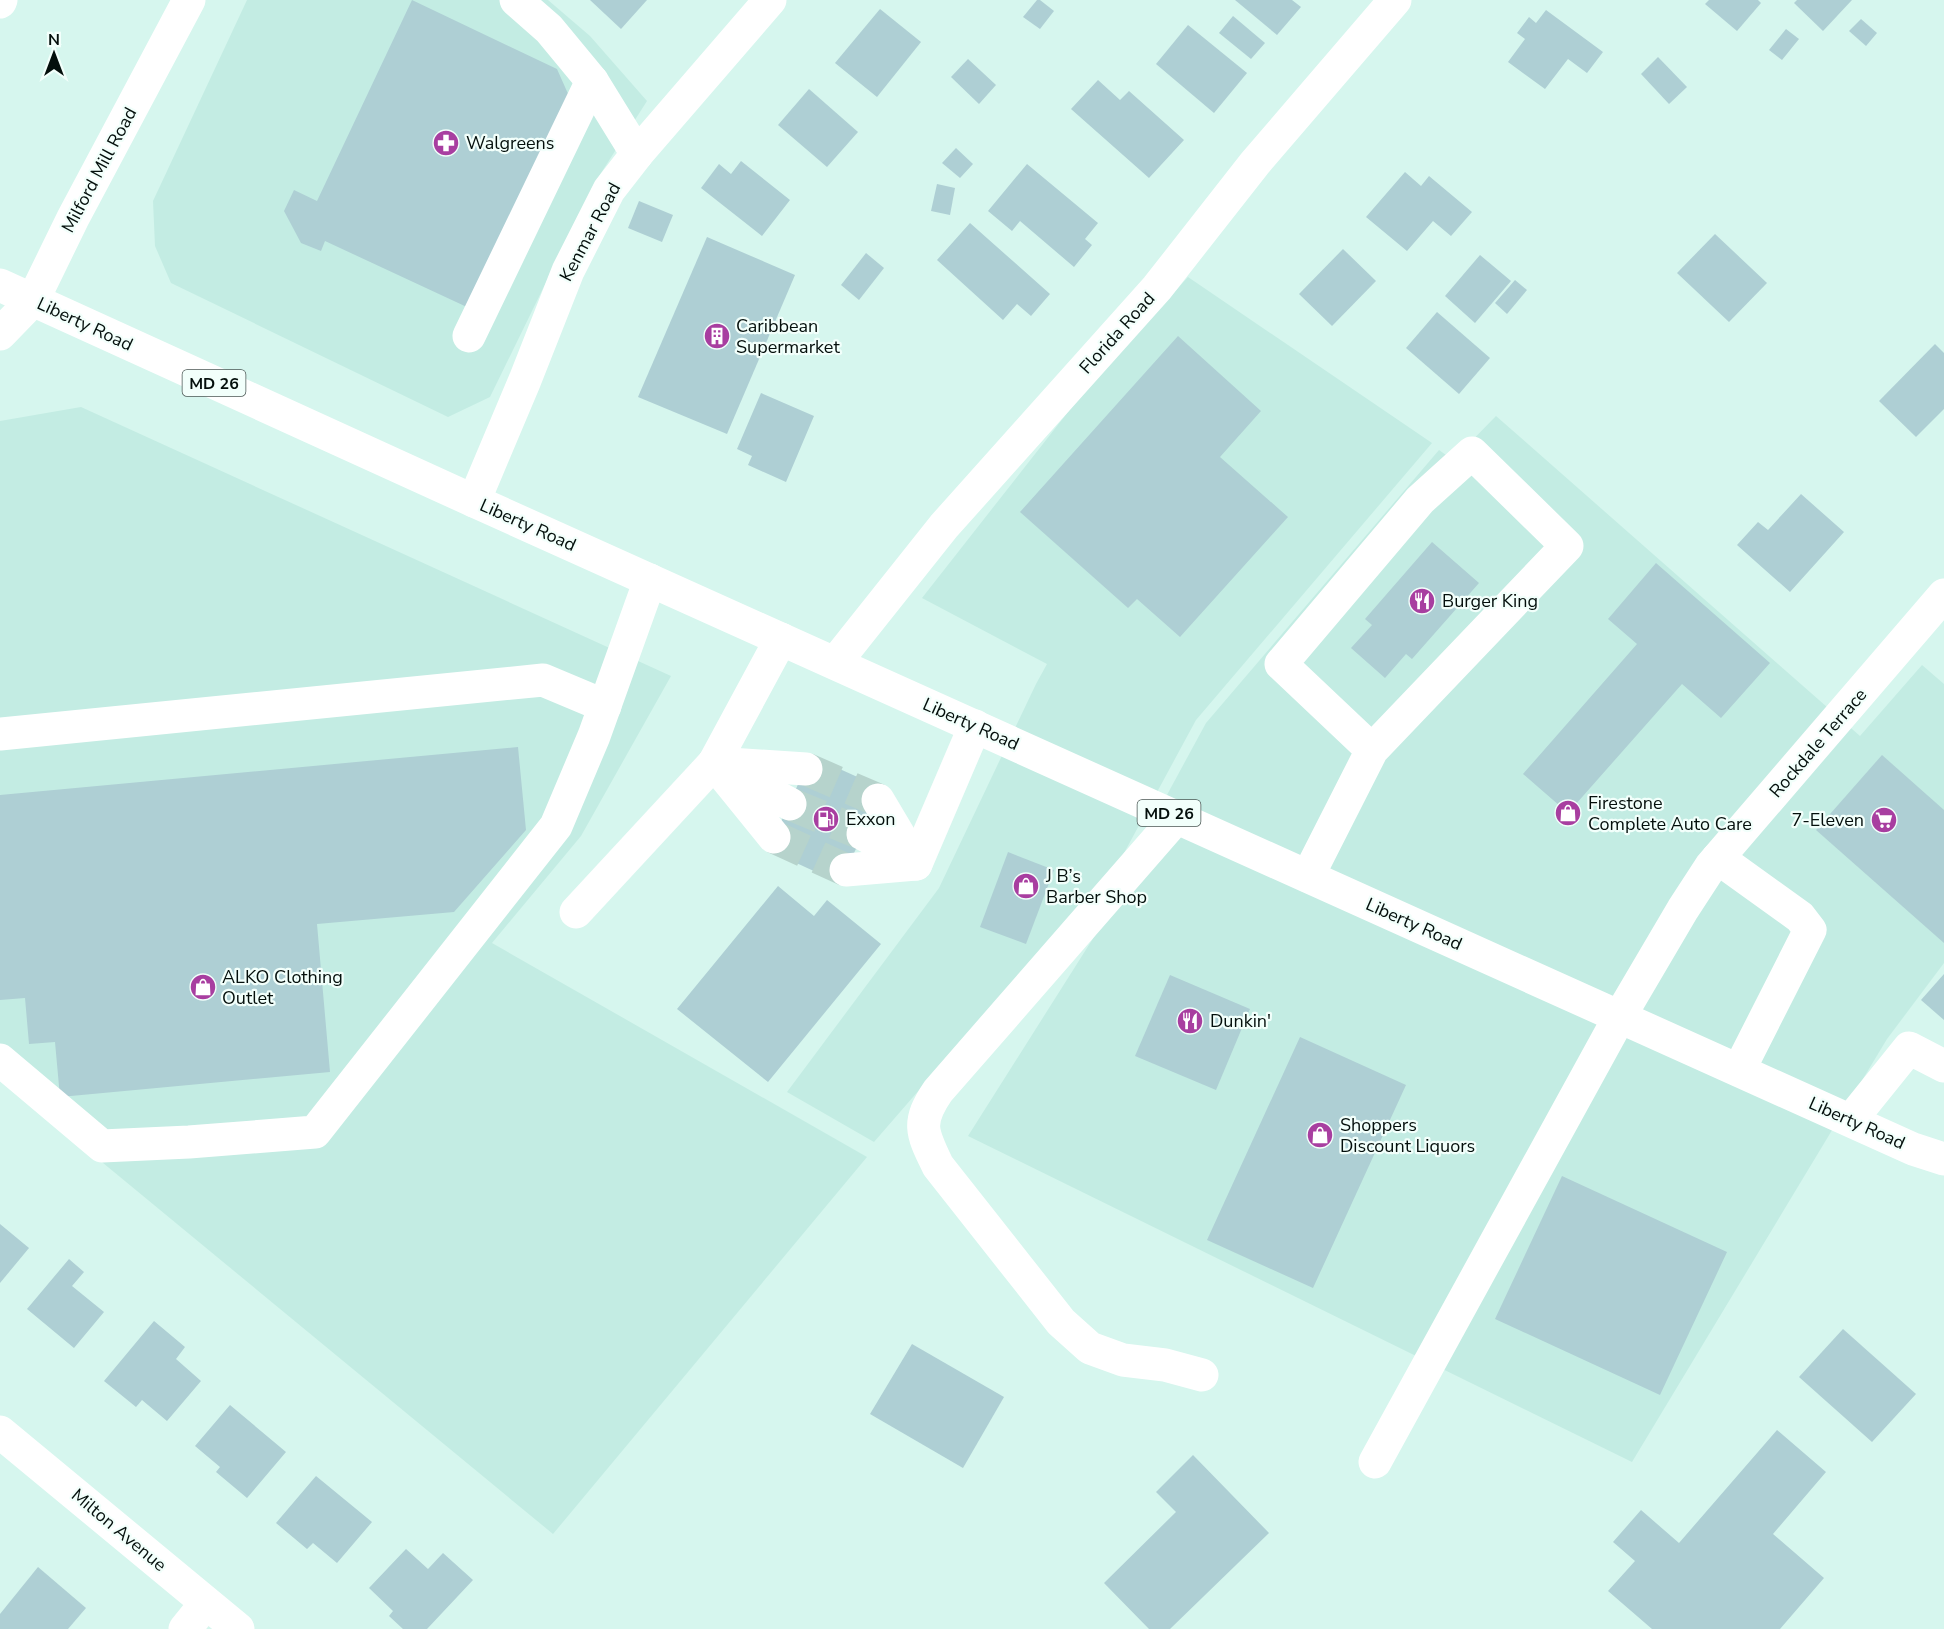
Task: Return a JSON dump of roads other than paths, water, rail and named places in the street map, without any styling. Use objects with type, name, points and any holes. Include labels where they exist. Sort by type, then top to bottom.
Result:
[{"type":"main road","name":"Milford Mill Road","points":[[0,334],[33,300],[73,218],[189,0]]},
{"type":"main road","points":[[516,0],[549,29],[592,81],[637,154]]},
{"type":"main road","name":"Kenmar Road","points":[[474,501],[568,271],[609,190],[637,154],[770,0]]},
{"type":"main road","name":"Florida Road","points":[[835,663],[944,526],[1157,288],[1256,163],[1395,0]]},
{"type":"main road","points":[[469,336],[592,81]]},
{"type":"main road","name":"Liberty Road","points":[[0,285],[1913,1149],[1943,1156]]},
{"type":"main road","points":[[1308,876],[1372,750],[1567,546],[1472,453],[1420,500],[1281,664],[1372,750]]},
{"type":"main road","points":[[0,1060],[102,1146],[315,1132],[556,826],[594,736],[650,580]]},
{"type":"main road","name":"Rockdale Terrace","points":[[1376,1462],[1620,1016],[1683,909],[1718,858],[1944,595]]},
{"type":"main road","points":[[576,912],[714,762],[781,639]]},
{"type":"main road","points":[[0,734],[543,680],[605,706]]},
{"type":"main road","points":[[916,864],[975,726]]},
{"type":"main road","points":[[714,762],[806,769]]},
{"type":"main road","points":[[714,762],[790,804]]},
{"type":"main road","points":[[714,762],[774,837]]},
{"type":"main road","points":[[878,800],[916,864]]},
{"type":"main road","points":[[1177,817],[938,1091],[926,1108],[923,1122],[926,1140],[938,1166],[1061,1322],[1090,1348],[1123,1360],[1165,1365],[1202,1375]]},
{"type":"main road","points":[[863,834],[916,864]]},
{"type":"main road","points":[[1718,858],[1800,917],[1810,930],[1739,1070]]},
{"type":"main road","points":[[846,870],[916,864]]},
{"type":"main road","points":[[1851,1120],[1909,1048],[1944,1066]]},
{"type":"main road","name":"Milton Avenue","points":[[0,1432],[238,1629]]},
{"type":"main road","points":[[185,1629],[206,1603]]},
{"type":"tunnel","points":[[806,769],[878,800]]},
{"type":"tunnel","points":[[790,804],[863,834]]},
{"type":"tunnel","points":[[774,837],[846,870]]},
{"type":"place","name":"Walgreens","points":[[446,143]]},
{"type":"place","name":"Caribbean Supermarket","points":[[717,336]]},
{"type":"place","name":"Burger King","points":[[1422,601]]},
{"type":"place","name":"Firestone Complete Auto Care","points":[[1568,813]]},
{"type":"place","name":"Exxon","points":[[826,819]]},
{"type":"place","name":"7-Eleven","points":[[1884,820]]},
{"type":"place","name":"J B’s Barber Shop","points":[[1026,886]]},
{"type":"place","name":"ALKO Clothing Outlet","points":[[203,987]]},
{"type":"place","name":"Dunkin'","points":[[1190,1021]]},
{"type":"place","name":"Shoppers Discount Liquors","points":[[1320,1135]]}]
